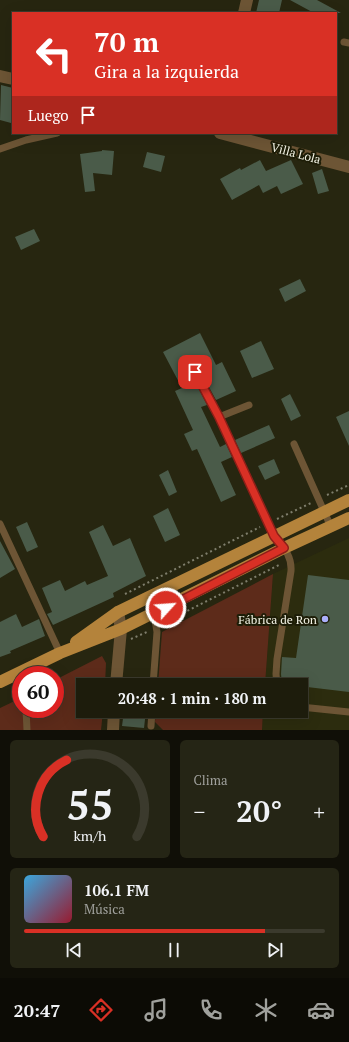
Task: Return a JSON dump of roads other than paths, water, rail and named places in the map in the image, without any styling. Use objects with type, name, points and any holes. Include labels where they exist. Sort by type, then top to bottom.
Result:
[{"type":"main road","points":[[37,666],[60,653],[118,612],[349,500]]},
{"type":"main road","points":[[60,653],[121,629],[154,614],[284,548],[349,518]]},
{"type":"main road","points":[[0,682],[12,678]]},
{"type":"street","points":[[244,12],[246,0]]},
{"type":"street","points":[[0,76],[12,79]]},
{"type":"street","name":"Villa Lola","points":[[224,134],[349,167]]},
{"type":"street","points":[[117,678],[121,629],[118,612]]},
{"type":"street","points":[[113,730],[114,718]]},
{"type":"lane","points":[[0,149],[26,140],[53,134]]},
{"type":"lane","points":[[195,372],[219,417],[274,536],[291,559],[291,571],[277,659],[276,678]]},
{"type":"lane","points":[[219,417],[249,405]]},
{"type":"lane","points":[[294,444],[331,527]]},
{"type":"lane","points":[[0,524],[60,653]]},
{"type":"lane","points":[[153,678],[157,627],[154,614]]},
{"type":"lane","points":[[308,707],[349,712]]},
{"type":"lane","points":[[26,718],[27,730]]},
{"type":"lane","points":[[151,726],[152,718]]},
{"type":"place","name":"Fábrica de Ron","points":[[325,619]]}]
